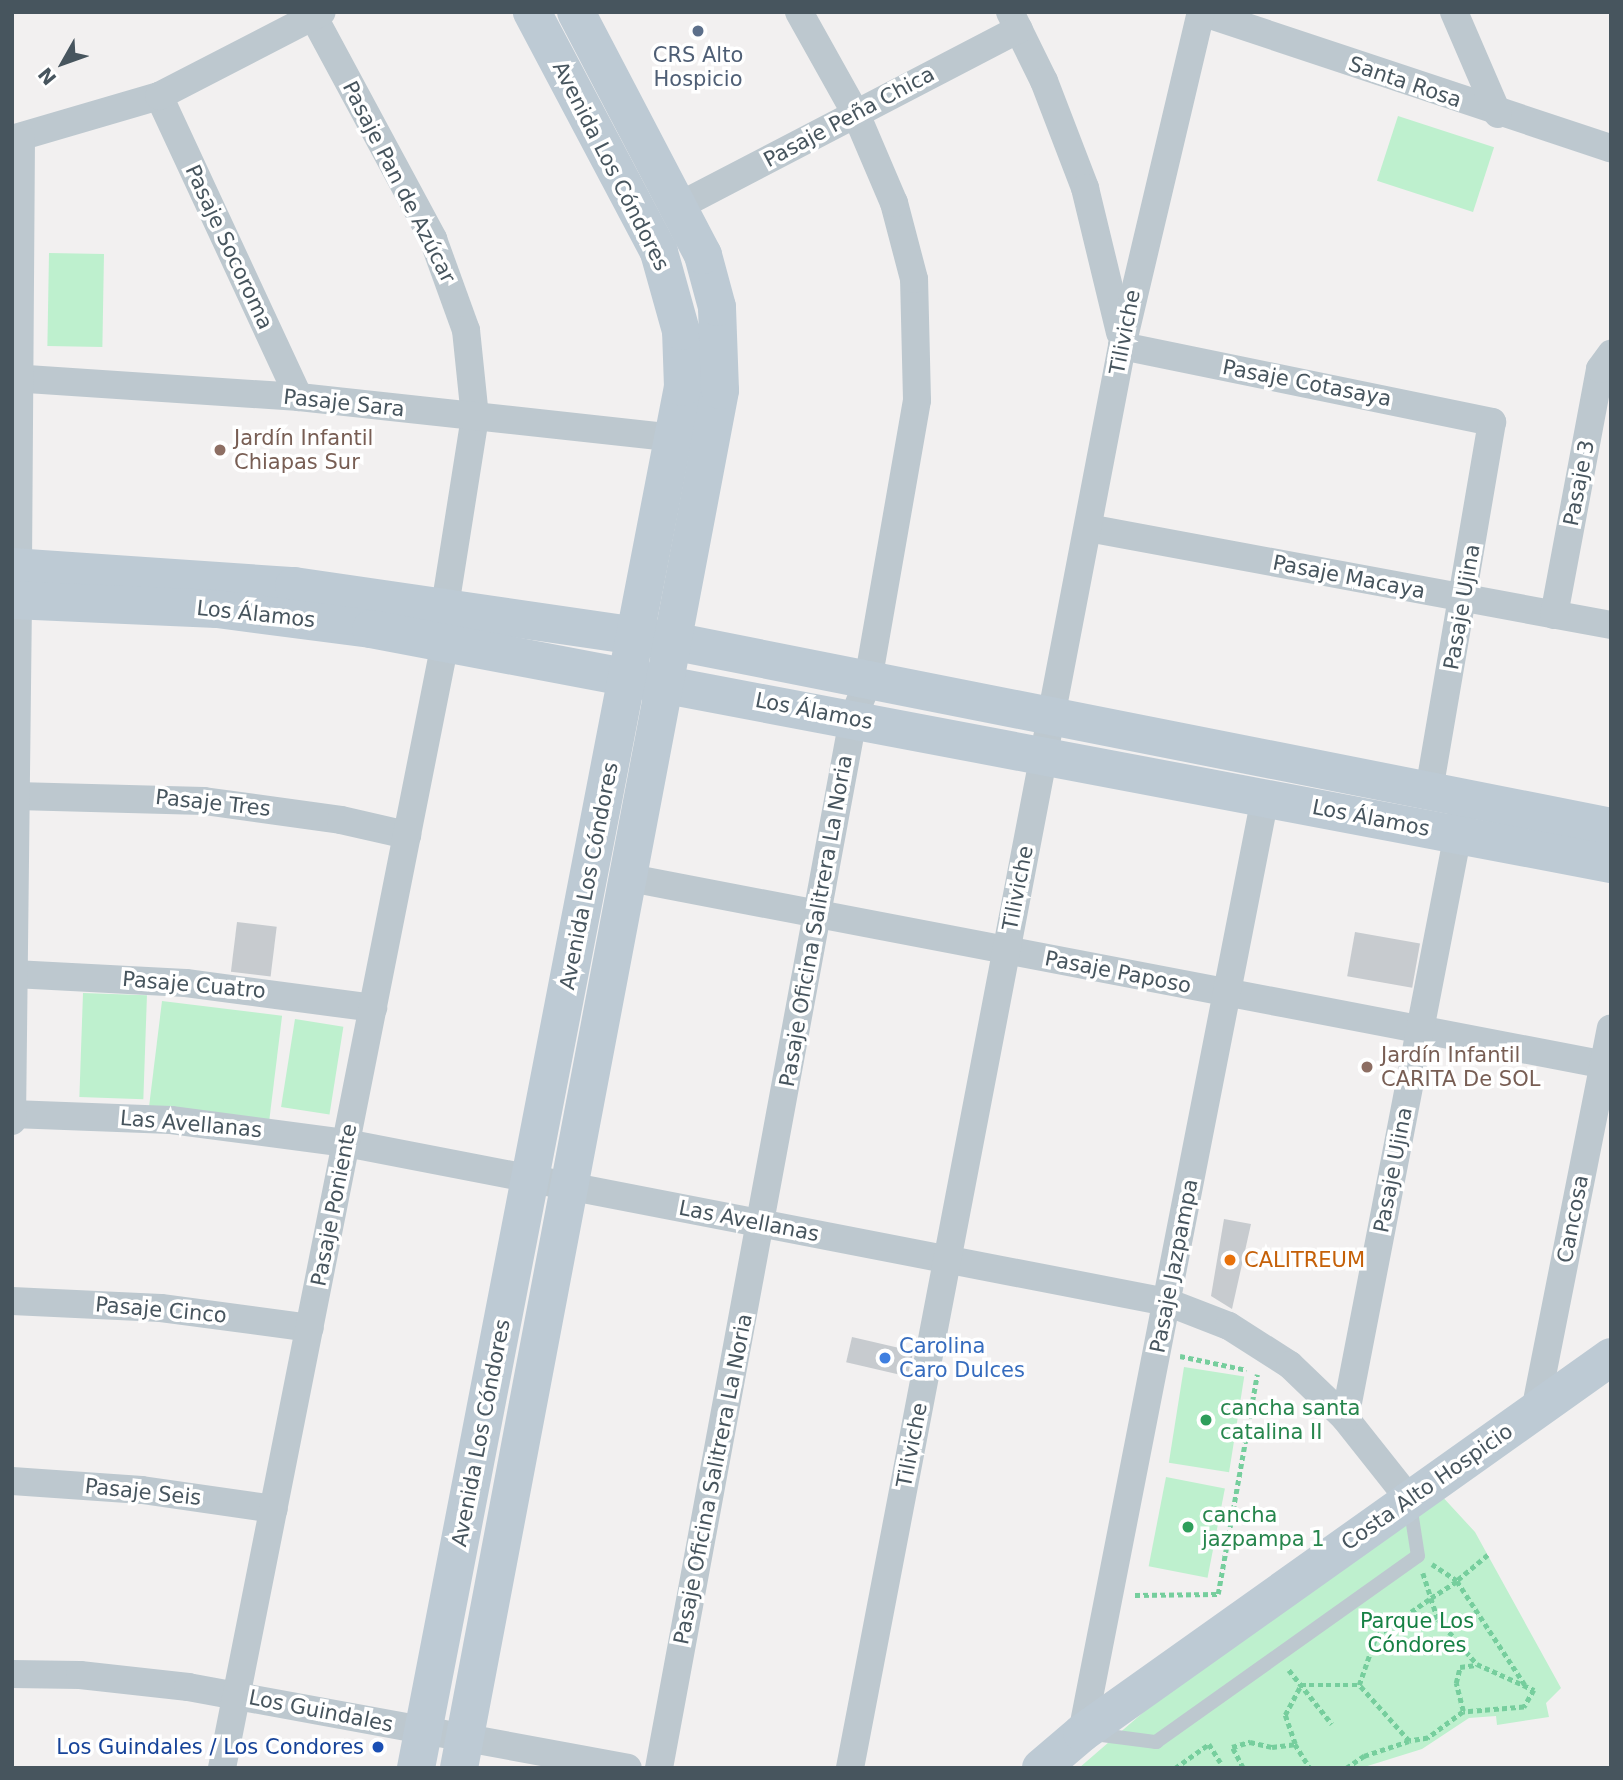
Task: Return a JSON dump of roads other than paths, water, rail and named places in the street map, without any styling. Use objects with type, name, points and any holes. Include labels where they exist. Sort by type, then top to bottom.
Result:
[{"type":"street","name":"Avenida Los Cóndores","points":[[532,12],[647,228],[668,278],[683,359],[654,638]]},
{"type":"street","name":"Avenida Los Cóndores","points":[[416,1768],[531,1178],[654,638],[722,362],[711,280],[679,206],[576,12]]},
{"type":"street","name":"Pasaje Oficina Salitrera La Noria","points":[[659,1768],[853,719],[868,681],[914,434],[919,356],[914,279],[905,240],[883,174],[856,114],[799,12]]},
{"type":"street","name":"Santa Rosa","points":[[1201,12],[1498,114],[1611,148]]},
{"type":"street","name":"Tiliviche","points":[[850,1768],[1122,346],[1201,12]]},
{"type":"street","points":[[1454,12],[1498,114]]},
{"type":"street","points":[[12,1121],[16,796],[16,139],[159,96],[316,14]]},
{"type":"street","name":"Pasaje Pan de Azúcar","points":[[316,14],[446,269],[469,350],[475,417],[445,625]]},
{"type":"street","name":"Pasaje Peña Chica","points":[[679,206],[856,114],[1014,20]]},
{"type":"street","points":[[1014,20],[1085,188],[1122,346]]},
{"type":"street","name":"Pasaje Socoroma","points":[[159,96],[299,397]]},
{"type":"street","name":"Pasaje Cotasaya","points":[[1122,346],[1492,422]]},
{"type":"street","name":"Pasaje 3","points":[[1554,615],[1600,369],[1611,354]]},
{"type":"street","name":"Pasaje Sara","points":[[16,378],[299,397],[675,439]]},
{"type":"street","name":"Pasaje Ujina","points":[[1345,1418],[1420,1030],[1450,808],[1464,598],[1492,422]]},
{"type":"street","name":"Pasaje Macaya","points":[[1088,528],[1611,625]]},
{"type":"street","name":"Los Álamos","points":[[15,584],[217,609],[654,638],[1051,717],[1450,808],[1611,864]]},
{"type":"street","name":"Los Álamos","points":[[445,625],[646,679],[1265,798],[1450,808],[1611,827]]},
{"type":"street","name":"Pasaje Poniente","points":[[222,1768],[407,835],[445,625]]},
{"type":"street","name":"Avenida Los Cóndores","points":[[462,1753],[625,877],[646,679]]},
{"type":"street","name":"Pasaje Tres","points":[[16,796],[204,801],[341,820],[407,835]]},
{"type":"street","name":"Pasaje Jazpampa","points":[[1082,1733],[1265,798]]},
{"type":"street","name":"Pasaje Paposo","points":[[625,877],[1607,1066]]},
{"type":"street","name":"Pasaje Cuatro","points":[[14,974],[186,983],[373,1008]]},
{"type":"street","name":"Cancosa","points":[[1535,1411],[1607,1066],[1611,1028]]},
{"type":"street","name":"Las Avellanas","points":[[12,1114],[171,1120],[346,1143],[1167,1301],[1259,1343],[1310,1382],[1345,1418],[1410,1500]]},
{"type":"street","name":"Pasaje Cinco","points":[[12,1301],[161,1308],[310,1328]]},
{"type":"street","name":"Costa Alto Hospicio","points":[[1041,1768],[1082,1733],[1611,1357]]},
{"type":"street","name":"Pasaje Seis","points":[[12,1481],[142,1490],[274,1510]]},
{"type":"street","name":"Los Guindales","points":[[12,1674],[80,1675],[237,1695],[424,1730],[462,1753],[628,1768]]},
{"type":"lane","points":[[1082,1733],[1156,1742],[1418,1556],[1410,1500]]},
{"type":"place","name":"CRS Alto Hospicio","points":[[698,31]]},
{"type":"place","name":"Jardín Infantil Chiapas Sur","points":[[220,450]]},
{"type":"place","name":"Jardín Infantil CARITA De SOL","points":[[1367,1067]]},
{"type":"place","name":"CALITREUM","points":[[1230,1260]]},
{"type":"place","name":"Carolina Caro Dulces","points":[[885,1358]]},
{"type":"place","name":"cancha santa catalina II","points":[[1206,1420]]},
{"type":"place","name":"cancha jazpampa 1","points":[[1188,1527]]},
{"type":"place","name":"Los Guindales / Los Condores","points":[[378,1747]]},
{"type":"park label","name":"Parque Los Cóndores","points":[[1417,1633]]}]
